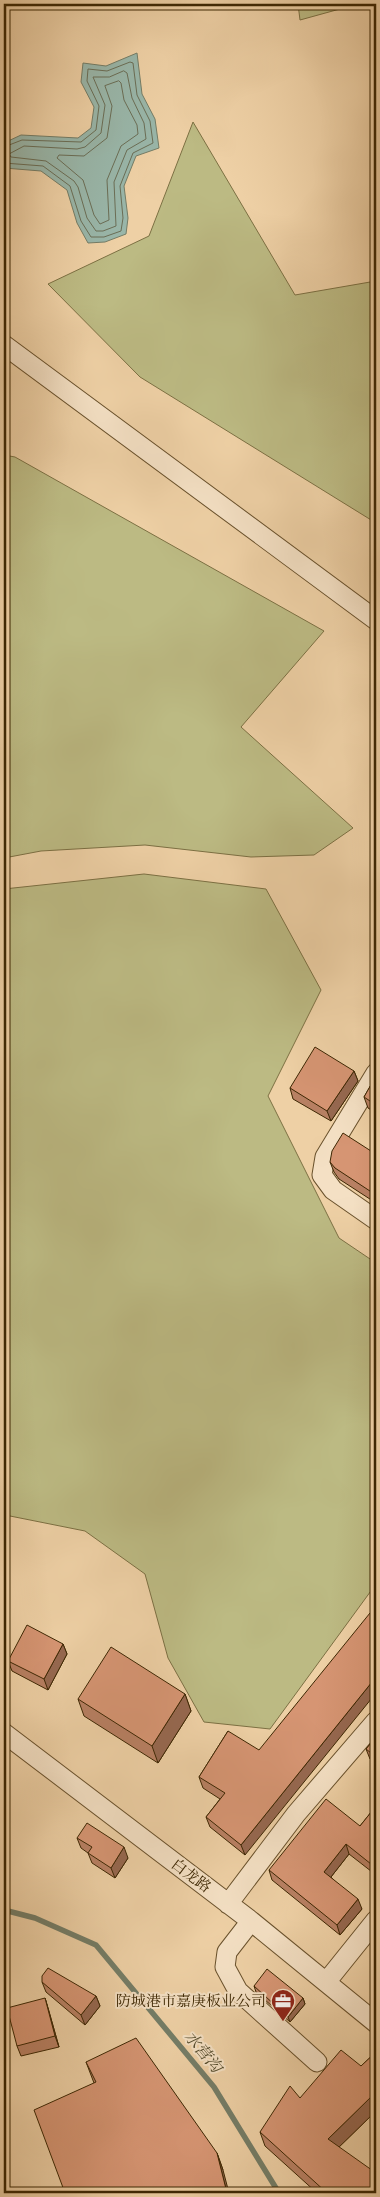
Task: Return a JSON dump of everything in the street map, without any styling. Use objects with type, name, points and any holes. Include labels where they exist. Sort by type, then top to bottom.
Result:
[{"type":"street","points":[[4,345],[376,620]]},
{"type":"street","points":[[376,1072],[325,1157],[322,1175],[333,1190],[376,1220]]},
{"type":"street","points":[[228,1904],[296,1814],[376,1721]]},
{"type":"street","name":"白龙路","points":[[4,1734],[228,1904],[327,1981],[376,2023]]},
{"type":"street","points":[[327,1981],[376,1920]]},
{"type":"street","points":[[251,1922],[227,1952],[225,1968],[238,1991],[317,2062]]},
{"type":"shaded area","points":[[298,4],[358,4],[300,20]]},
{"type":"shaded area","points":[[193,122],[295,295],[376,281],[376,523],[140,377],[48,284],[149,236]]},
{"type":"shaded area","points":[[4,455],[15,457],[324,631],[241,727],[353,828],[314,855],[251,857],[145,845],[41,851],[4,858]]},
{"type":"shaded area","points":[[144,874],[266,889],[321,990],[268,1096],[339,1238],[376,1263],[376,1584],[270,1729],[204,1722],[168,1658],[145,1574],[85,1531],[10,1516],[4,1518],[4,889]]},
{"type":"water","points":[[137,53],[142,94],[155,119],[159,148],[136,156],[124,186],[128,218],[126,234],[105,242],[88,243],[77,223],[67,190],[41,171],[4,168],[4,143],[21,135],[78,138],[91,128],[94,107],[81,82],[83,63],[106,66]]},
{"type":"building","points":[[315,1047],[354,1071],[327,1111],[290,1088]]},
{"type":"building","points":[[376,1076],[376,1105],[364,1097]]},
{"type":"building","points":[[343,1133],[371,1151],[376,1149],[376,1195],[335,1168],[330,1162],[332,1151]]},
{"type":"building","points":[[370,1613],[376,1618],[376,1677],[241,1845],[206,1817],[225,1793],[199,1777],[228,1731],[259,1750]]},
{"type":"building","points":[[27,1625],[63,1644],[44,1679],[8,1661]]},
{"type":"building","points":[[111,1647],[185,1694],[152,1746],[78,1699]]},
{"type":"building","points":[[376,1737],[376,1757],[366,1749]]},
{"type":"building","points":[[326,1799],[360,1826],[376,1806],[376,1868],[346,1844],[324,1872],[358,1899],[337,1925],[269,1870]]},
{"type":"building","points":[[87,1823],[124,1847],[111,1868],[88,1853],[92,1847],[77,1838]]},
{"type":"building","points":[[48,1968],[96,1996],[81,2015],[42,1982],[42,1976]]},
{"type":"building","points":[[267,1969],[303,1998],[288,2017],[254,1986]]},
{"type":"building","points":[[45,1998],[55,2036],[17,2046],[7,2008]]},
{"type":"building","points":[[136,2038],[217,2153],[227,2193],[65,2193],[34,2110],[96,2082],[86,2062]]},
{"type":"building","points":[[341,2050],[361,2066],[376,2052],[376,2099],[373,2095],[328,2139],[376,2173],[376,2193],[327,2193],[260,2132],[290,2086],[300,2098]]},
{"type":"waterway","name":"水营沟","points":[[4,1910],[35,1918],[96,1945],[214,2087],[279,2193]]},
{"type":"place","name":"防城港市嘉庚板业公司","points":[[283,2022]]}]
